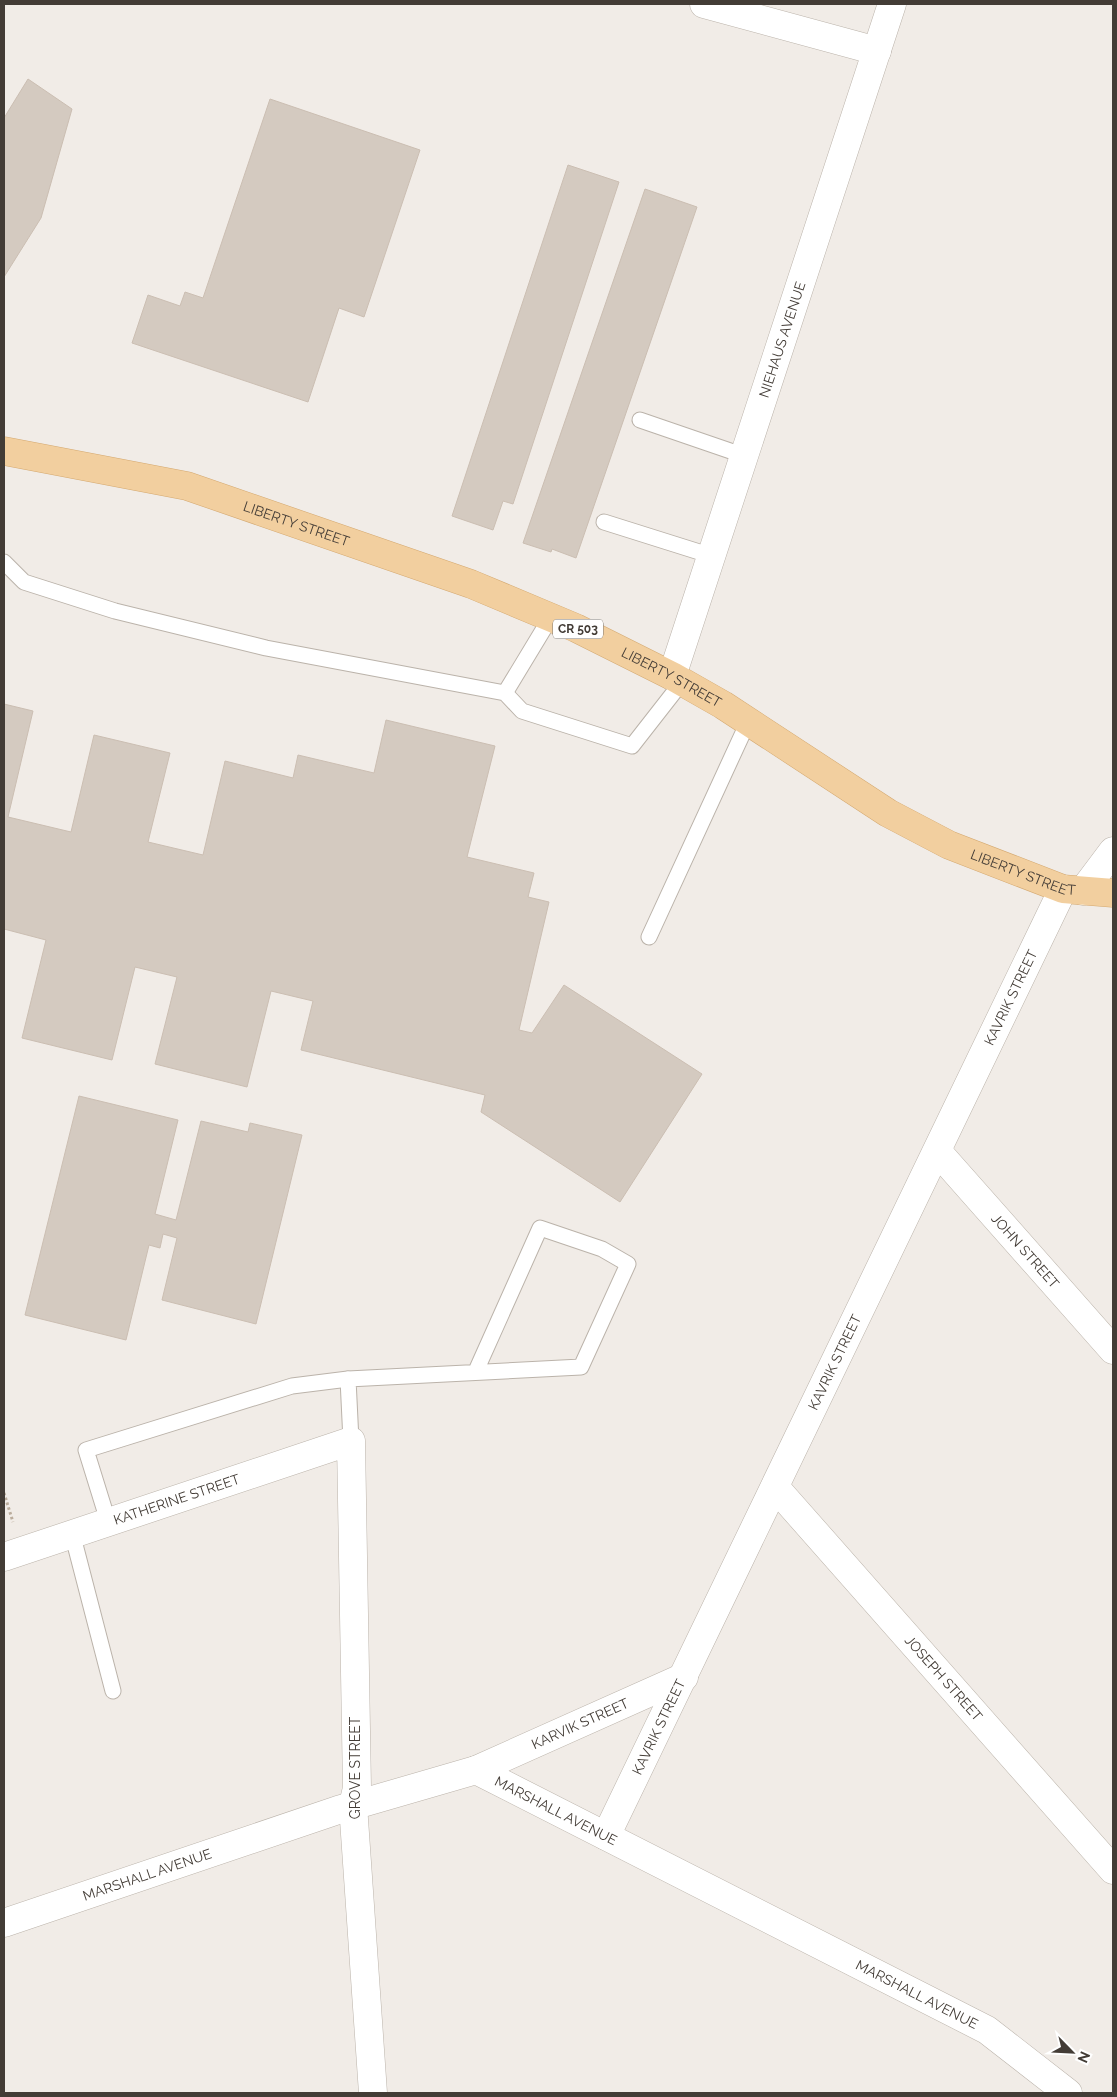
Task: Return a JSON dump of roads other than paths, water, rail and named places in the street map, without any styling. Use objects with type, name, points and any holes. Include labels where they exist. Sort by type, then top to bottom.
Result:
[{"type":"main road","name":"LIBERTY STREET","points":[[4,451],[187,486],[471,584],[551,617],[677,679],[897,817],[949,845],[1073,890],[1113,893]]},
{"type":"street","points":[[704,4],[877,51]]},
{"type":"street","name":"NIEHAUS AVENUE","points":[[677,679],[712,556],[892,4]]},
{"type":"street","name":"KAVRIK STREET","points":[[606,1836],[938,1152],[1073,890],[1113,851]]},
{"type":"street","name":"JOHN STREET","points":[[938,1152],[1113,1350]]},
{"type":"street","name":"KATHERINE STREET","points":[[4,1557],[351,1441]]},
{"type":"street","name":"GROVE STREET","points":[[351,1441],[356,1788],[353,1806],[372,2093]]},
{"type":"street","name":"JOSEPH STREET","points":[[775,1487],[1113,1870]]},
{"type":"street","name":"KARVIK STREET","points":[[476,1770],[684,1677]]},
{"type":"street","name":"MARSHALL AVENUE","points":[[4,1923],[353,1806],[476,1770],[987,2030],[1068,2093]]},
{"type":"lane","points":[[640,420],[745,456]]},
{"type":"lane","points":[[604,522],[712,556]]},
{"type":"lane","points":[[4,562],[24,582],[115,611],[266,648],[505,693],[522,711],[632,746],[677,679]]},
{"type":"lane","points":[[505,693],[551,617]]},
{"type":"lane","points":[[649,937],[748,722]]},
{"type":"lane","points":[[108,1521],[86,1450],[292,1386],[348,1379],[581,1367],[628,1264],[602,1249],[540,1228],[476,1371]]},
{"type":"lane","points":[[348,1379],[351,1441]]},
{"type":"lane","points":[[72,1533],[113,1691]]}]
